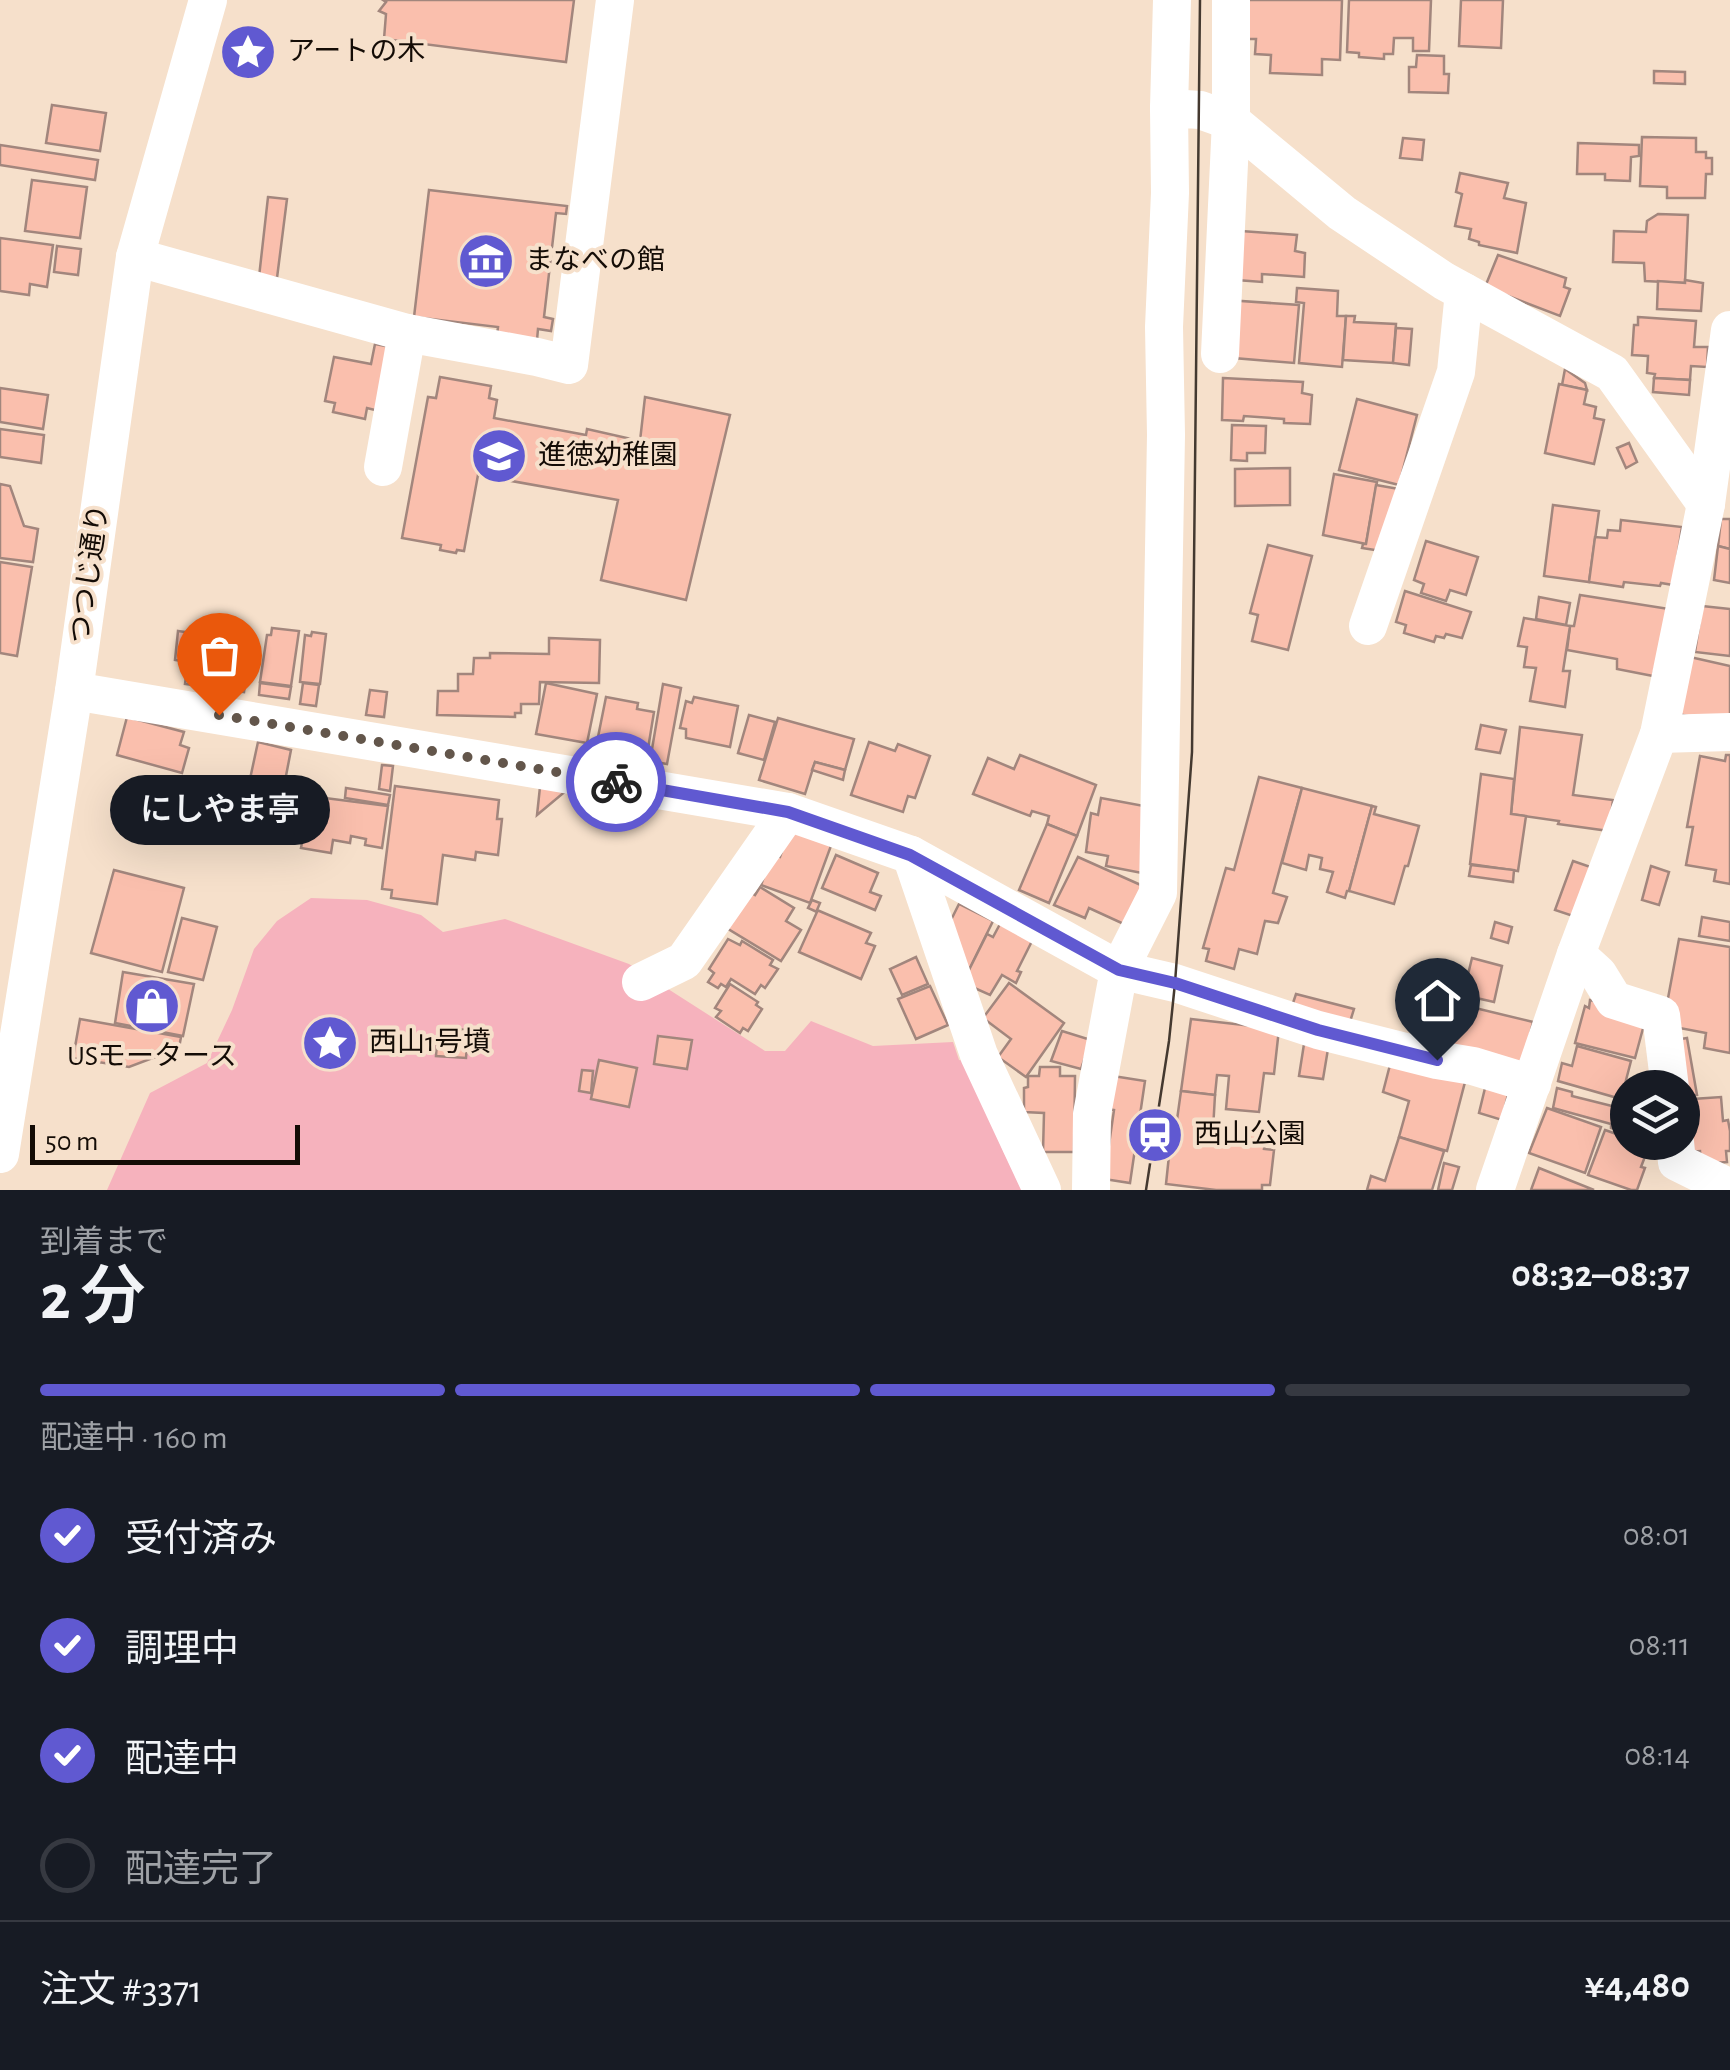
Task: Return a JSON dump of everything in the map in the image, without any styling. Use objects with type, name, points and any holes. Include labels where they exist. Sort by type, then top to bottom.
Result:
[{"type":"street","name":"つつじ通り","points":[[0,1154],[74,690],[135,258],[208,0]]},
{"type":"street","points":[[135,258],[407,333],[568,365],[615,0]]},
{"type":"street","points":[[1091,1190],[1092,1114],[1119,970],[1158,893],[1172,0]]},
{"type":"street","points":[[1220,354],[1231,121],[1231,0]]},
{"type":"street","points":[[1169,108],[1200,110],[1231,121],[1342,212],[1444,281],[1612,373],[1706,504]]},
{"type":"street","points":[[1368,626],[1456,372],[1464,292]]},
{"type":"street","points":[[1495,1190],[1576,954],[1659,734],[1706,504],[1730,330]]},
{"type":"street","points":[[384,467],[407,333]]},
{"type":"street","points":[[74,690],[788,812],[910,855],[1119,970],[1175,983],[1318,1030],[1473,1066],[1532,1084]]},
{"type":"street","points":[[1659,734],[1730,732]]},
{"type":"street","points":[[641,982],[684,962],[788,812]]},
{"type":"street","points":[[910,855],[979,1056],[1042,1190]]},
{"type":"street","points":[[1576,954],[1598,974],[1614,1000],[1661,1015],[1668,1070]]},
{"type":"street","points":[[1677,1160],[1730,1188]]},
{"type":"shaded area","points":[[311,898],[367,900],[421,915],[443,932],[505,919],[629,964],[765,1051],[785,1051],[811,1021],[873,1046],[953,1042],[1023,1190],[107,1190],[150,1093],[207,1063],[254,949],[277,921]]},
{"type":"building","points":[[383,0],[574,0],[566,62],[384,39],[386,14],[379,11],[386,2]]},
{"type":"building","points":[[1241,0],[1342,0],[1340,60],[1322,59],[1322,75],[1270,73],[1271,55],[1255,54],[1256,39],[1240,39]]},
{"type":"building","points":[[1349,0],[1431,0],[1429,51],[1413,51],[1413,38],[1394,38],[1393,54],[1384,54],[1384,59],[1347,52]]},
{"type":"building","points":[[1461,0],[1503,0],[1501,48],[1459,46]]},
{"type":"building","points":[[1417,55],[1444,56],[1444,74],[1449,74],[1448,93],[1409,92],[1409,67],[1416,67]]},
{"type":"building","points":[[1654,71],[1685,72],[1685,84],[1654,83]]},
{"type":"building","points":[[52,105],[106,113],[100,151],[46,143]]},
{"type":"building","points":[[1642,137],[1696,138],[1696,152],[1706,152],[1706,158],[1712,158],[1712,174],[1706,174],[1705,198],[1667,198],[1667,187],[1640,186]]},
{"type":"building","points":[[1403,138],[1424,140],[1422,160],[1400,158]]},
{"type":"building","points":[[1578,143],[1639,145],[1639,156],[1631,157],[1630,181],[1605,180],[1605,174],[1577,174]]},
{"type":"building","points":[[0,145],[98,160],[95,180],[0,165]]},
{"type":"building","points":[[1460,173],[1508,183],[1504,198],[1526,203],[1517,253],[1479,245],[1469,239],[1471,229],[1455,226],[1462,194],[1456,192]]},
{"type":"building","points":[[32,180],[87,187],[80,238],[25,231]]},
{"type":"building","points":[[429,190],[567,206],[566,214],[556,213],[544,317],[553,319],[551,331],[538,329],[537,340],[497,335],[498,327],[414,317]]},
{"type":"building","points":[[268,197],[287,199],[277,278],[259,277]]},
{"type":"building","points":[[1658,214],[1688,215],[1685,283],[1645,281],[1644,263],[1613,262],[1614,231],[1646,232],[1647,221]]},
{"type":"building","points":[[1241,231],[1297,235],[1295,251],[1305,253],[1304,277],[1262,274],[1262,282],[1237,280]]},
{"type":"building","points":[[0,238],[53,245],[47,287],[30,284],[29,295],[0,291]]},
{"type":"building","points":[[57,246],[81,249],[78,275],[54,272]]},
{"type":"building","points":[[1498,255],[1566,278],[1564,287],[1570,289],[1560,316],[1485,287]]},
{"type":"building","points":[[1658,281],[1703,283],[1701,311],[1657,309]]},
{"type":"building","points":[[1297,288],[1338,291],[1337,316],[1346,316],[1342,367],[1299,363],[1304,303],[1296,302]]},
{"type":"building","points":[[1227,300],[1299,305],[1294,363],[1222,357]]},
{"type":"building","points":[[1346,316],[1355,316],[1354,322],[1396,324],[1393,363],[1343,360]]},
{"type":"building","points":[[1638,317],[1696,321],[1694,347],[1708,347],[1707,367],[1691,366],[1690,380],[1654,378],[1655,374],[1647,373],[1648,356],[1632,355]]},
{"type":"building","points":[[1396,328],[1412,329],[1409,365],[1393,363]]},
{"type":"building","points":[[375,344],[396,348],[383,412],[367,408],[365,419],[333,412],[335,403],[325,401],[334,357],[371,364]]},
{"type":"building","points":[[1565,369],[1585,383],[1587,390],[1562,385]]},
{"type":"building","points":[[440,377],[491,386],[489,398],[497,400],[494,418],[586,435],[587,429],[640,441],[645,397],[730,415],[686,600],[601,580],[618,500],[478,475],[464,551],[440,550],[441,545],[402,538],[428,397],[436,398]]},
{"type":"building","points":[[1223,378],[1303,382],[1302,393],[1312,395],[1310,424],[1244,416],[1243,421],[1222,420]]},
{"type":"building","points":[[1654,378],[1690,380],[1689,395],[1653,392]]},
{"type":"building","points":[[1559,384],[1587,390],[1584,404],[1596,407],[1594,418],[1604,420],[1594,464],[1545,453]]},
{"type":"building","points":[[0,388],[48,395],[43,429],[0,422]]},
{"type":"building","points":[[1357,399],[1417,415],[1399,485],[1339,470]]},
{"type":"building","points":[[1232,425],[1266,426],[1265,453],[1247,453],[1247,461],[1231,460]]},
{"type":"building","points":[[0,429],[44,435],[41,463],[0,457]]},
{"type":"building","points":[[1629,443],[1637,462],[1626,468],[1617,448]]},
{"type":"building","points":[[1290,468],[1290,505],[1235,506],[1235,469]]},
{"type":"building","points":[[1334,474],[1377,482],[1366,544],[1323,535]]},
{"type":"building","points":[[0,484],[10,486],[24,526],[38,529],[33,562],[0,558]]},
{"type":"building","points":[[1376,485],[1399,489],[1388,552],[1362,548],[1366,544]]},
{"type":"building","points":[[1553,505],[1599,511],[1589,582],[1544,576]]},
{"type":"building","points":[[1721,519],[1730,519],[1730,549],[1718,546]]},
{"type":"building","points":[[1621,520],[1682,527],[1673,585],[1624,582],[1623,587],[1589,582],[1595,537],[1607,538],[1608,530],[1620,531]]},
{"type":"building","points":[[1426,541],[1478,557],[1466,595],[1450,590],[1446,601],[1421,593],[1424,584],[1414,580]]},
{"type":"building","points":[[1268,545],[1312,556],[1288,650],[1252,641],[1258,615],[1250,613]]},
{"type":"building","points":[[1718,546],[1730,549],[1730,583],[1714,580]]},
{"type":"building","points":[[0,562],[32,567],[17,656],[0,653]]},
{"type":"building","points":[[1405,591],[1471,612],[1462,638],[1446,634],[1444,638],[1436,636],[1434,642],[1404,633],[1406,625],[1396,622]]},
{"type":"building","points":[[1580,595],[1669,609],[1653,676],[1617,669],[1617,659],[1567,650]]},
{"type":"building","points":[[1539,597],[1570,603],[1566,625],[1536,619]]},
{"type":"building","points":[[1702,606],[1730,609],[1730,656],[1695,652]]},
{"type":"building","points":[[1524,618],[1570,626],[1563,671],[1570,671],[1565,707],[1530,701],[1536,668],[1524,667],[1527,647],[1518,646]]},
{"type":"building","points":[[272,628],[299,631],[291,686],[260,682],[267,635],[271,635]]},
{"type":"building","points":[[178,631],[251,641],[244,692],[185,684],[188,662],[175,660]]},
{"type":"building","points":[[312,632],[326,634],[320,684],[300,682],[305,635],[311,636]]},
{"type":"building","points":[[549,638],[600,640],[599,683],[540,682],[539,704],[521,704],[521,713],[515,713],[515,717],[437,715],[438,691],[458,691],[458,674],[473,674],[474,658],[490,658],[490,653],[549,654]]},
{"type":"building","points":[[1690,657],[1730,666],[1730,725],[1678,714]]},
{"type":"building","points":[[260,683],[291,687],[289,699],[259,695]]},
{"type":"building","points":[[303,683],[319,685],[316,706],[300,704]]},
{"type":"building","points":[[546,683],[597,694],[587,743],[536,734]]},
{"type":"building","points":[[663,684],[681,688],[667,764],[650,761]]},
{"type":"building","points":[[370,690],[387,692],[384,717],[366,715]]},
{"type":"building","points":[[606,697],[638,703],[637,709],[654,712],[646,761],[595,752]]},
{"type":"building","points":[[694,697],[738,706],[730,747],[686,738],[686,729],[680,728],[686,701],[692,703]]},
{"type":"building","points":[[749,715],[775,722],[764,760],[738,753]]},
{"type":"building","points":[[127,717],[184,732],[180,745],[189,748],[182,773],[117,755]]},
{"type":"building","points":[[778,718],[854,739],[845,770],[815,762],[805,794],[759,780]]},
{"type":"building","points":[[1481,725],[1506,730],[1500,753],[1476,749]]},
{"type":"building","points":[[1520,727],[1582,735],[1573,795],[1613,800],[1609,831],[1511,814]]},
{"type":"building","points":[[258,742],[291,750],[284,786],[250,779]]},
{"type":"building","points":[[869,742],[895,751],[898,744],[930,756],[915,798],[908,796],[903,812],[851,795]]},
{"type":"building","points":[[1020,755],[1096,785],[1077,836],[1047,824],[1049,816],[1032,811],[1030,816],[973,794],[988,758],[1014,769]]},
{"type":"building","points":[[1726,755],[1730,755],[1730,884],[1714,881],[1716,870],[1686,865],[1693,827],[1687,827],[1700,756],[1725,761]]},
{"type":"building","points":[[815,762],[845,770],[843,780],[812,770]]},
{"type":"building","points":[[382,765],[393,766],[390,791],[379,789]]},
{"type":"building","points":[[1481,774],[1514,779],[1511,814],[1526,816],[1518,871],[1470,864]]},
{"type":"building","points":[[1259,777],[1302,788],[1273,893],[1287,897],[1278,923],[1265,921],[1257,954],[1239,949],[1234,969],[1206,961],[1209,949],[1203,948],[1226,868],[1234,870]]},
{"type":"building","points":[[395,786],[499,800],[497,819],[502,819],[498,855],[476,852],[475,860],[443,855],[437,904],[391,898],[392,890],[382,889]]},
{"type":"building","points":[[540,787],[567,790],[537,815]]},
{"type":"building","points":[[346,788],[390,795],[388,805],[345,798]]},
{"type":"building","points":[[1302,788],[1372,806],[1345,898],[1327,892],[1333,872],[1320,869],[1322,858],[1309,855],[1306,870],[1282,863]]},
{"type":"building","points":[[325,798],[388,806],[382,848],[365,845],[366,839],[351,836],[350,843],[333,840],[331,853],[301,848],[305,827],[318,804],[324,805]]},
{"type":"building","points":[[1101,798],[1144,806],[1142,873],[1106,866],[1108,856],[1086,852],[1091,813],[1098,815]]},
{"type":"building","points":[[1372,806],[1376,807],[1374,814],[1419,826],[1394,904],[1349,891]]},
{"type":"building","points":[[1047,824],[1077,836],[1049,903],[1019,890]]},
{"type":"building","points":[[790,828],[832,843],[810,903],[761,885],[772,854],[780,857]]},
{"type":"building","points":[[836,855],[878,873],[870,892],[881,896],[875,910],[822,888]]},
{"type":"building","points":[[1078,857],[1143,886],[1126,925],[1089,908],[1085,918],[1054,905]]},
{"type":"building","points":[[1573,861],[1605,872],[1588,921],[1555,910]]},
{"type":"building","points":[[1471,865],[1514,870],[1513,882],[1469,876]]},
{"type":"building","points":[[1651,866],[1669,872],[1659,905],[1642,900]]},
{"type":"building","points":[[114,870],[184,888],[162,972],[91,953]]},
{"type":"building","points":[[760,887],[794,908],[786,921],[801,930],[781,961],[725,927],[748,891],[755,895]]},
{"type":"building","points":[[812,900],[820,903],[817,910],[871,933],[866,943],[875,946],[861,979],[799,952],[817,912],[808,908]]},
{"type":"building","points":[[959,904],[993,921],[966,976],[947,928]]},
{"type":"building","points":[[1702,917],[1730,922],[1730,941],[1699,936]]},
{"type":"building","points":[[182,918],[217,927],[203,980],[168,972]]},
{"type":"building","points":[[1495,922],[1512,927],[1508,943],[1491,938]]},
{"type":"building","points":[[1000,924],[1033,939],[1017,971],[1021,972],[1016,983],[1002,975],[990,995],[970,986],[966,976],[987,934],[993,937]]},
{"type":"building","points":[[728,939],[740,945],[742,941],[773,960],[770,965],[778,969],[765,988],[761,985],[755,994],[731,979],[726,987],[721,984],[718,988],[708,982],[714,973],[709,969]]},
{"type":"building","points":[[1679,939],[1730,947],[1730,1053],[1704,1048],[1706,1033],[1669,1026],[1666,1009]]},
{"type":"building","points":[[916,957],[928,984],[902,995],[890,969]]},
{"type":"building","points":[[1472,958],[1502,966],[1494,1002],[1463,995]]},
{"type":"building","points":[[123,972],[194,984],[183,1036],[115,1023]]},
{"type":"building","points":[[1009,983],[1064,1023],[1026,1077],[998,1057],[1011,1039],[983,1018]]},
{"type":"building","points":[[730,984],[758,1002],[756,1005],[762,1009],[748,1031],[743,1028],[740,1033],[716,1017],[721,1011],[715,1008]]},
{"type":"building","points":[[930,986],[948,1025],[916,1039],[898,999]]},
{"type":"building","points":[[1296,994],[1354,1009],[1349,1025],[1291,1009]]},
{"type":"building","points":[[1438,999],[1533,1022],[1522,1069],[1418,1035],[1425,1008],[1435,1011]]},
{"type":"building","points":[[1590,1000],[1645,1021],[1635,1058],[1575,1043]]},
{"type":"building","points":[[80,1019],[181,1037],[179,1048],[129,1067],[73,1058]]},
{"type":"building","points":[[1191,1019],[1279,1029],[1274,1074],[1264,1073],[1259,1112],[1226,1109],[1229,1076],[1217,1075],[1215,1095],[1181,1091]]},
{"type":"building","points":[[438,1028],[468,1030],[466,1058],[436,1056]]},
{"type":"building","points":[[1062,1031],[1091,1040],[1081,1069],[1051,1061]]},
{"type":"building","points":[[658,1036],[692,1040],[687,1069],[654,1064]]},
{"type":"building","points":[[1687,1038],[1693,1070],[1676,1070],[1670,1041]]},
{"type":"building","points":[[1304,1044],[1328,1049],[1323,1079],[1299,1076]]},
{"type":"building","points":[[1577,1046],[1631,1061],[1629,1070],[1610,1070],[1610,1096],[1558,1081],[1562,1063],[1572,1066]]},
{"type":"building","points":[[599,1060],[637,1068],[629,1107],[591,1099]]},
{"type":"building","points":[[1391,1061],[1465,1082],[1447,1151],[1399,1137],[1409,1101],[1383,1092]]},
{"type":"building","points":[[1040,1067],[1060,1067],[1060,1076],[1075,1076],[1074,1152],[1043,1152],[1044,1113],[1024,1112],[1028,1076],[1039,1076]]},
{"type":"building","points":[[582,1070],[593,1071],[591,1093],[579,1091]]},
{"type":"building","points":[[1113,1076],[1145,1081],[1130,1183],[1104,1179],[1114,1110],[1108,1109]]},
{"type":"building","points":[[1486,1084],[1509,1090],[1502,1120],[1479,1113]]},
{"type":"building","points":[[1557,1088],[1572,1092],[1572,1096],[1610,1106],[1610,1124],[1553,1108]]},
{"type":"building","points":[[1181,1091],[1215,1095],[1213,1130],[1266,1135],[1264,1149],[1274,1150],[1270,1185],[1262,1185],[1262,1190],[1216,1190],[1166,1184],[1172,1127],[1176,1127]]},
{"type":"building","points":[[1721,1097],[1723,1121],[1728,1120],[1730,1131],[1727,1162],[1701,1164],[1700,1098]]},
{"type":"building","points":[[1547,1108],[1601,1127],[1585,1173],[1529,1153]]},
{"type":"building","points":[[1605,1130],[1610,1132],[1610,1160],[1644,1160],[1641,1167],[1645,1168],[1637,1190],[1588,1175]]},
{"type":"building","points":[[1399,1137],[1444,1151],[1432,1190],[1367,1190],[1371,1176],[1385,1181]]},
{"type":"building","points":[[1444,1163],[1459,1167],[1452,1190],[1438,1190]]},
{"type":"building","points":[[1539,1168],[1594,1190],[1531,1190]]},
{"type":"tram line","points":[[1146,1190],[1169,1041],[1192,752],[1200,0]]},
{"type":"way so far","points":[[219,715],[616,782]]},
{"type":"place","name":"アートの木","points":[[248,52]]},
{"type":"place","name":"まなべの館","points":[[486,261]]},
{"type":"place","name":"進徳幼稚園","points":[[499,456]]},
{"type":"place","name":"にしやま亭","points":[[219,715]]},
{"type":"place","name":"USモータース","points":[[152,1006]]},
{"type":"place","name":"西山1号墳","points":[[330,1043]]},
{"type":"place","name":"西山公園","points":[[1155,1135]]},
{"type":"route","points":[[616,782],[788,812],[910,855],[1119,970],[1175,983],[1318,1030],[1437,1060]]}]
